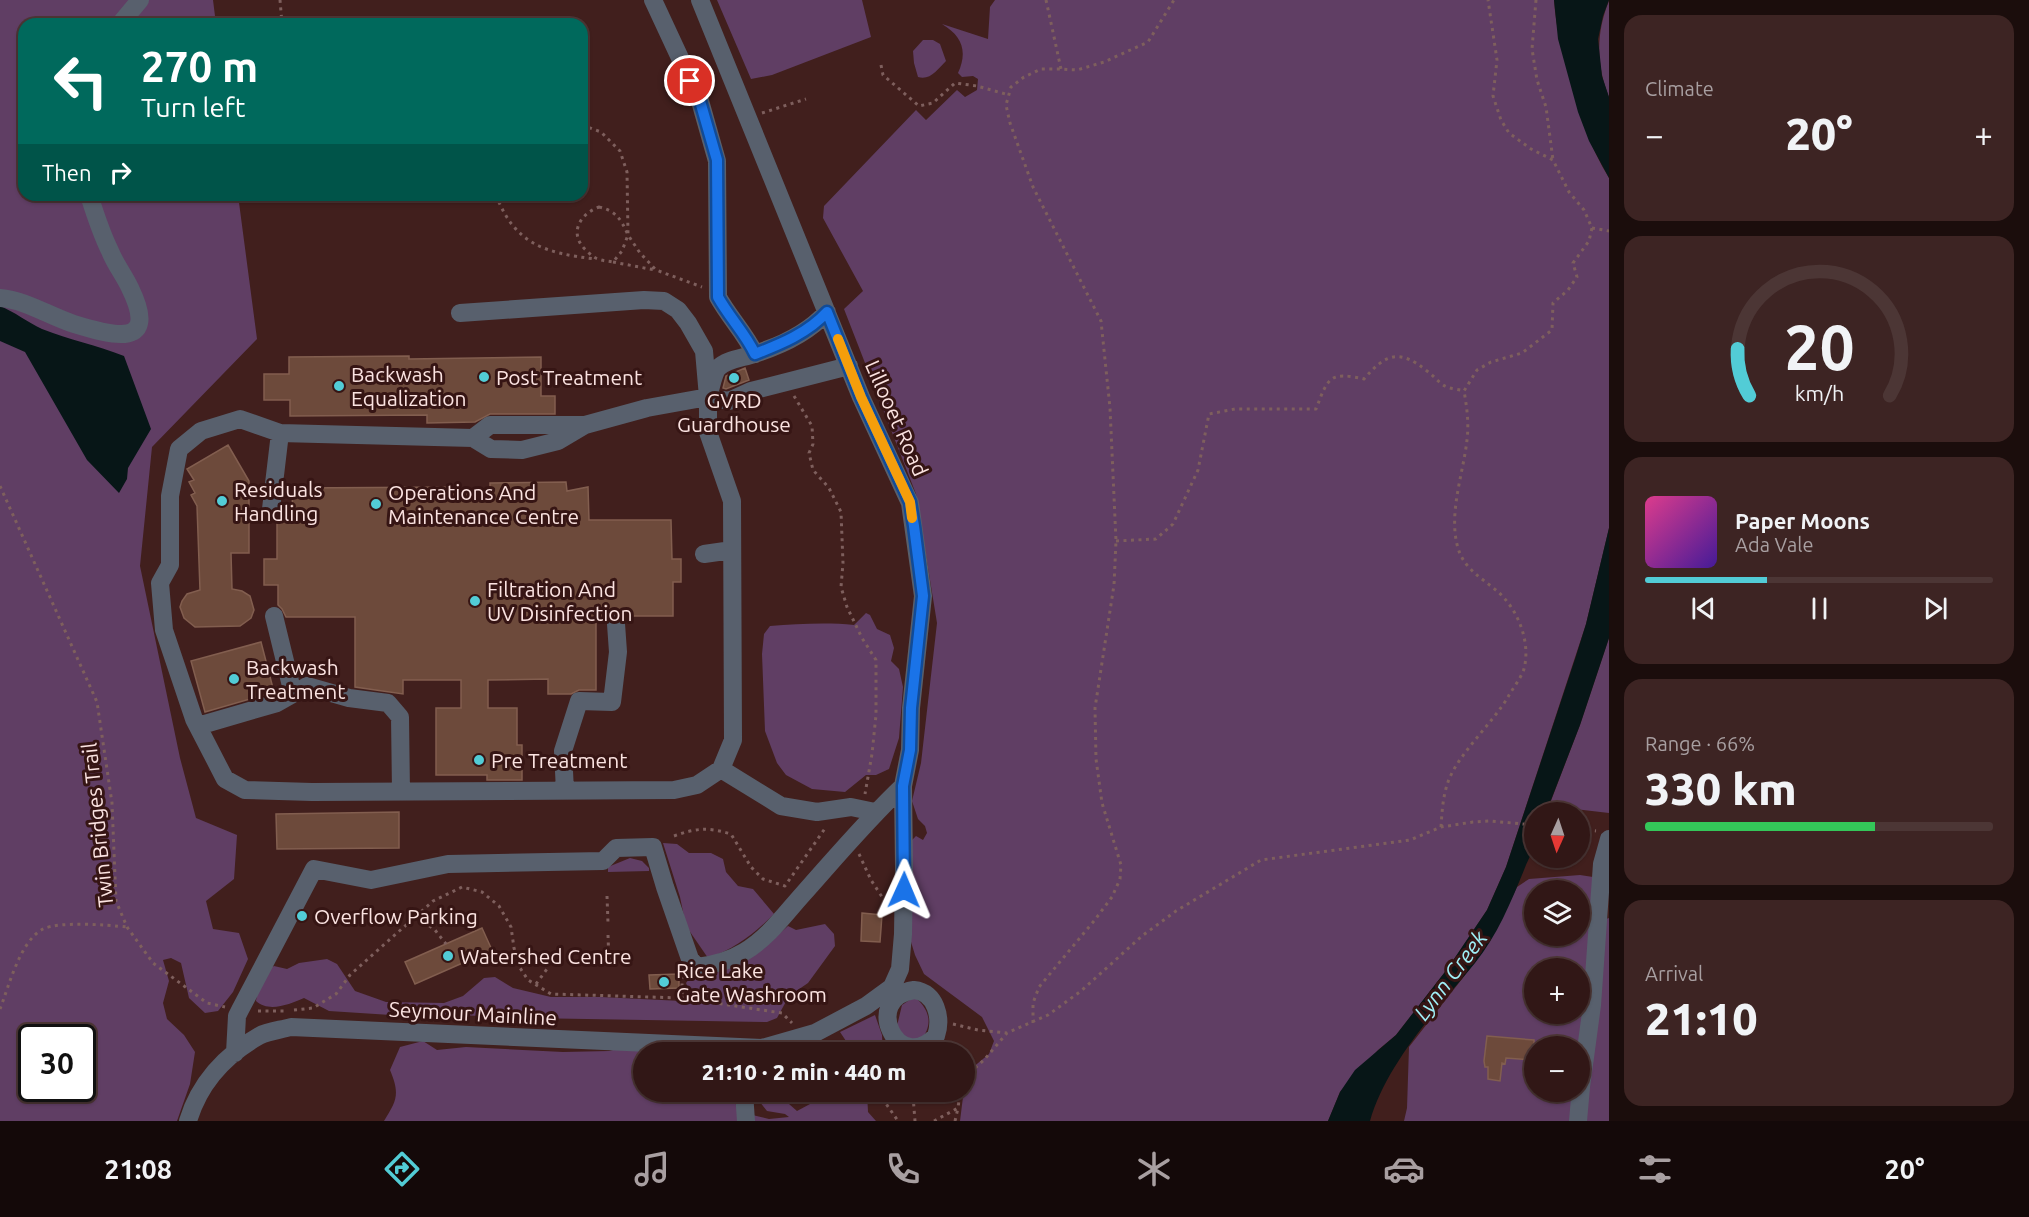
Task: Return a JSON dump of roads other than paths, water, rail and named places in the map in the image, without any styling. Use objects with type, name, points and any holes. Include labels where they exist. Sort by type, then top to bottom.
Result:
[{"type":"street","points":[[125,18],[140,0]]},
{"type":"street","points":[[652,0],[700,101],[717,160],[718,297],[747,338],[755,354]]},
{"type":"street","name":"Lillooet Road","points":[[700,0],[861,397],[910,502],[923,596],[911,708],[910,750],[903,786],[903,934],[900,969],[895,991]]},
{"type":"street","points":[[0,298],[26,305],[72,324],[114,335],[124,335],[138,329],[139,309],[110,252],[91,201]]},
{"type":"street","points":[[460,313],[644,300],[664,302],[678,310],[688,323],[704,351],[708,397],[708,432],[732,501],[733,740],[721,769],[697,785],[674,790],[401,792],[245,790],[225,778],[198,726],[165,630],[160,583],[171,565],[170,496],[179,449],[201,431],[240,419],[280,433],[473,438],[491,449],[522,450],[558,441],[585,425],[647,408],[708,397],[729,401],[751,391],[849,366]]},
{"type":"street","points":[[708,397],[716,370],[724,363],[755,354],[799,334],[818,322],[827,312]]},
{"type":"street","points":[[473,438],[490,425],[585,425]]},
{"type":"street","points":[[271,509],[280,433]]},
{"type":"street","points":[[704,554],[732,550]]},
{"type":"street","points":[[274,616],[293,694]]},
{"type":"street","points":[[566,791],[563,751],[579,701],[612,702],[618,652],[616,624]]},
{"type":"street","points":[[198,726],[277,703],[307,686],[349,698],[388,702],[400,717],[401,792]]},
{"type":"street","points":[[721,769],[781,806],[817,812],[851,807],[875,812]]},
{"type":"street","points":[[235,1053],[237,1016],[314,869],[371,880],[448,864],[603,861],[616,848],[653,847],[678,927],[690,959],[697,967],[722,963],[745,952],[758,942],[875,812],[903,786]]},
{"type":"street","points":[[1578,1121],[1592,1005],[1602,864],[1609,839]]},
{"type":"street","points":[[895,991],[920,991],[929,996],[934,1003],[939,1020],[936,1036],[929,1042],[906,1046],[898,1042],[890,1032],[887,1011],[895,991]]},
{"type":"street","name":"Seymour Mainline","points":[[783,1042],[807,1035],[895,991]]},
{"type":"street","name":"Seymour Mainline","points":[[188,1121],[198,1097],[213,1072],[261,1035],[291,1027],[633,1045]]},
{"type":"street","points":[[745,1102],[746,1121]]},
{"type":"water","points":[[1554,0],[1609,0],[1598,39],[1602,76],[1609,97],[1609,178],[1589,141],[1578,112],[1558,39]]},
{"type":"water","points":[[0,306],[42,329],[124,356],[151,429],[128,468],[127,479],[119,493],[87,460],[25,352],[0,341]]},
{"type":"water","points":[[1609,528],[1609,638],[1580,725],[1550,802],[1528,802],[1576,656]]},
{"type":"water","name":"Lynn Creek","points":[[1524,813],[1525,868],[1509,906],[1483,953],[1400,1058],[1378,1100],[1370,1121],[1328,1121],[1340,1092],[1355,1070],[1396,1035],[1448,968],[1487,910],[1506,867]]},
{"type":"place","name":"Post Treatment","points":[[484,377]]},
{"type":"place","name":"GVRD Guardhouse","points":[[734,378]]},
{"type":"place","name":"Backwash Equalization","points":[[339,386]]},
{"type":"place","name":"Residuals Handling","points":[[222,501]]},
{"type":"place","name":"Operations And Maintenance Centre","points":[[376,504]]},
{"type":"place","name":"Filtration And UV Disinfection","points":[[475,601]]},
{"type":"place","name":"Backwash Treatment","points":[[234,679]]},
{"type":"place","name":"Pre Treatment","points":[[479,760]]},
{"type":"place","name":"Overflow Parking","points":[[302,916]]},
{"type":"place","name":"Watershed Centre","points":[[448,956]]},
{"type":"place","name":"Rice Lake Gate Washroom","points":[[664,982]]}]
